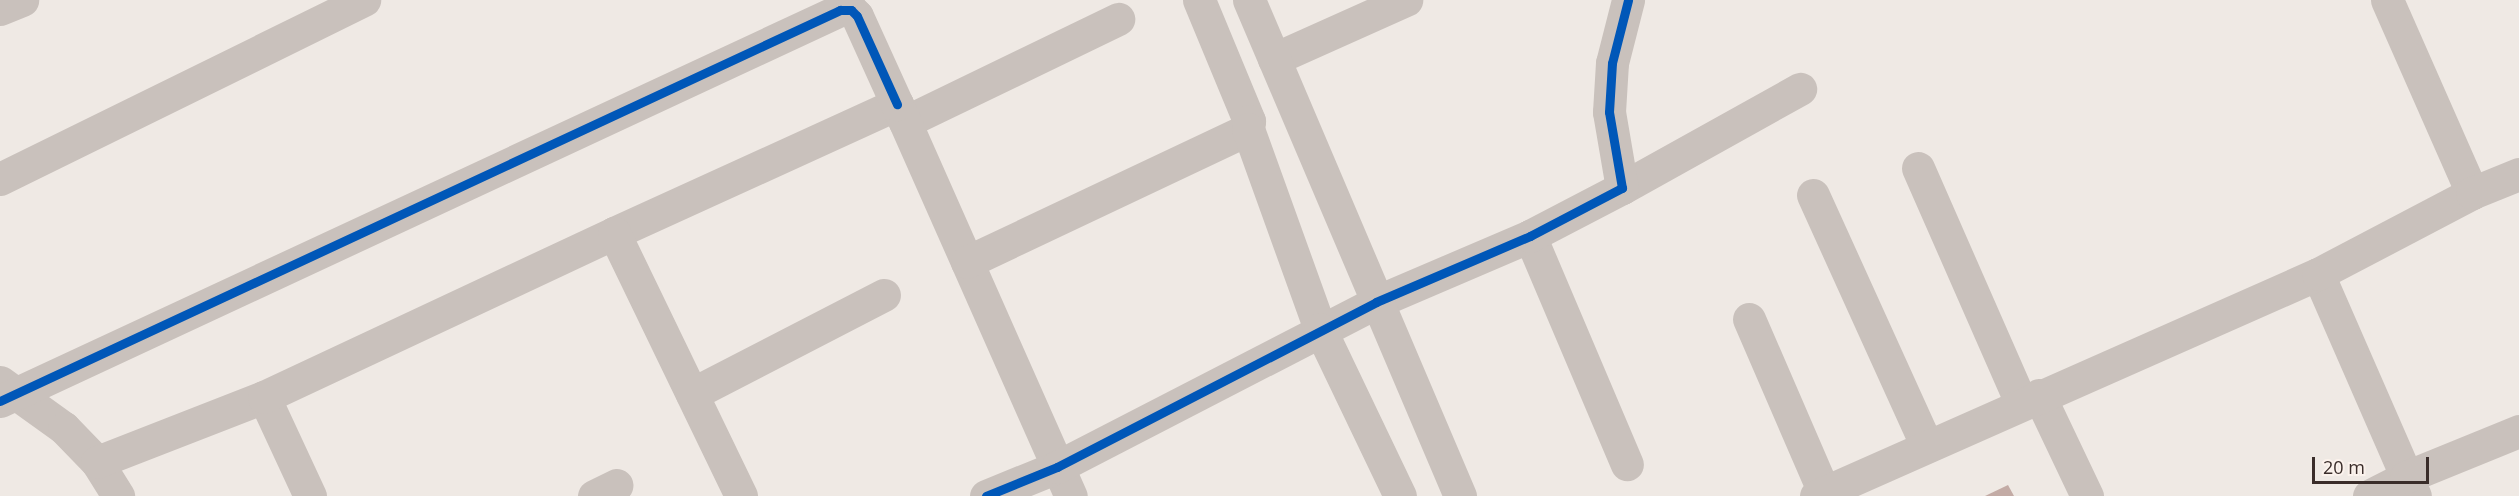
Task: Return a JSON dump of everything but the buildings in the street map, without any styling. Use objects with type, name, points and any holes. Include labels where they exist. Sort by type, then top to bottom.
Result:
[{"type":"street","points":[[0,9],[22,0]]},
{"type":"street","points":[[0,179],[364,0]]},
{"type":"street","points":[[1199,0],[1249,121],[1248,129],[1320,330],[1400,496]]},
{"type":"street","points":[[1249,0],[1460,496]]},
{"type":"street","points":[[1274,59],[1406,0]]},
{"type":"street","points":[[1622,188],[1608,112],[1612,63],[1628,0]]},
{"type":"street","points":[[2387,0],[2472,193]]},
{"type":"street","points":[[5,392],[852,5],[1071,496]]},
{"type":"street","points":[[98,462],[264,397],[614,233],[1118,20]]},
{"type":"street","points":[[986,496],[1058,467],[1376,302],[1530,236],[1622,188],[1800,89]]},
{"type":"street","points":[[967,262],[1248,129]]},
{"type":"street","points":[[1918,168],[2030,399],[2086,496]]},
{"type":"street","points":[[1749,319],[1820,494],[2030,399],[2318,274],[2472,193],[2519,174]]},
{"type":"street","points":[[1814,195],[1927,446]]},
{"type":"street","points":[[614,233],[741,496]]},
{"type":"street","points":[[1530,236],[1627,464]]},
{"type":"street","points":[[2318,274],[2410,486]]},
{"type":"street","points":[[692,394],[884,295]]},
{"type":"street","points":[[5,392],[64,428],[98,462],[118,496]]},
{"type":"street","points":[[264,397],[310,496]]},
{"type":"street","points":[[2369,496],[2410,486],[2519,431]]},
{"type":"cycle path","points":[[986,496],[1057,467],[1376,302],[1530,236],[1622,188],[1609,112],[1612,63],[1628,0]]},
{"type":"cycle path","points":[[0,401],[840,10],[851,10],[857,16],[897,104]]}]
